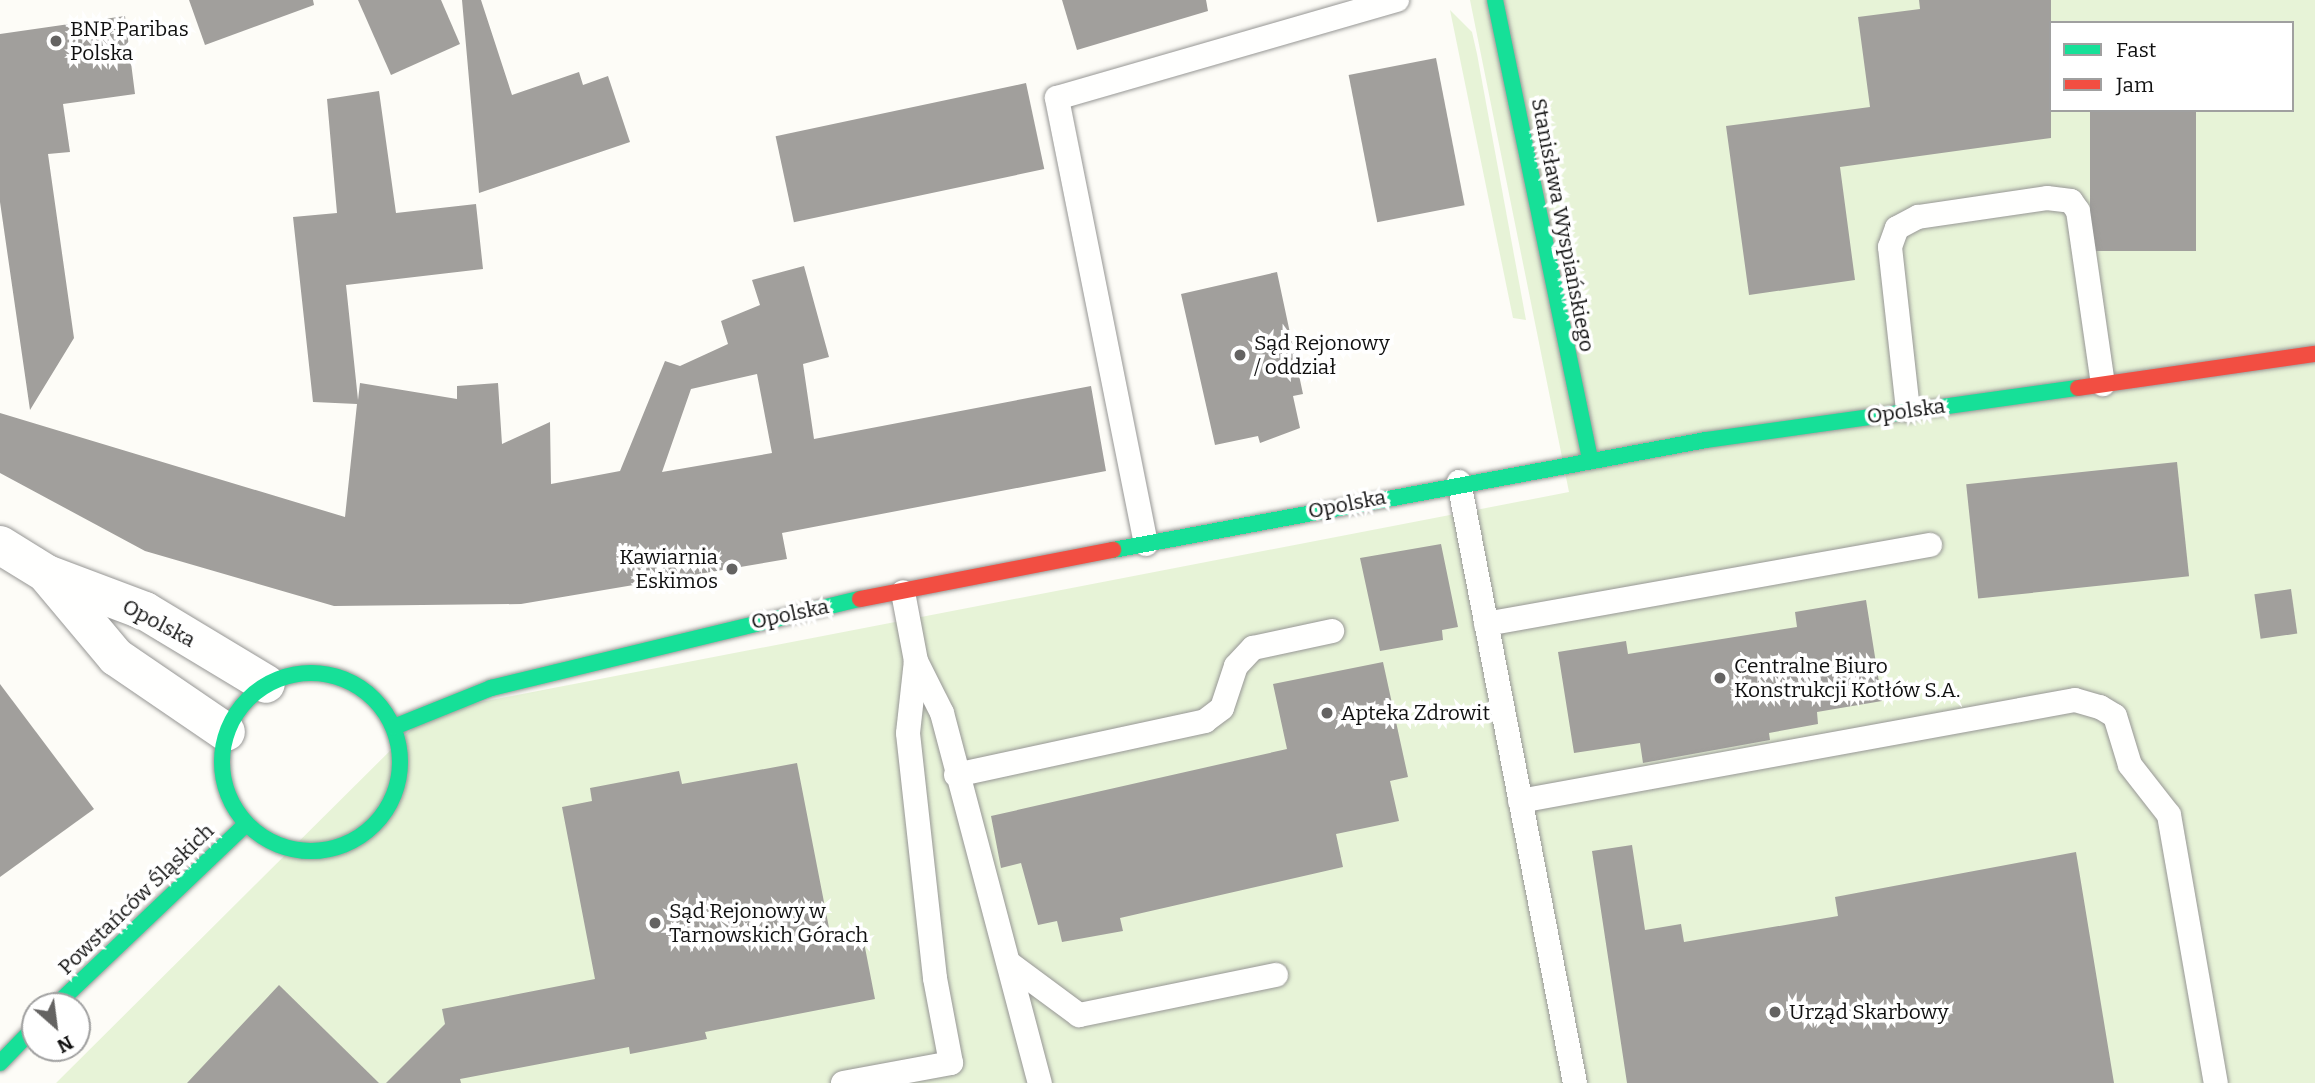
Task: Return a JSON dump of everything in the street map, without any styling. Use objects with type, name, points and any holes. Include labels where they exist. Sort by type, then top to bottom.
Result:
[{"type":"street","name":"Stanisława Wyspiańskiego","points":[[1495,0],[1590,458]]},
{"type":"street","name":"Opolska","points":[[394,727],[504,685],[770,617],[1459,482],[1590,458],[1908,410],[2315,354]]},
{"type":"street","name":"Opolska","points":[[0,545],[47,574],[145,611],[266,684]]},
{"type":"street","name":"Opolska","points":[[47,574],[116,657],[226,732]]},
{"type":"street","points":[[295,673],[325,673],[354,683],[378,701],[394,727],[401,756],[397,786],[373,826],[355,840],[309,851],[264,838],[246,824],[228,797],[221,764],[226,732],[242,704],[266,684],[295,673]]},
{"type":"street","name":"Powstańców Śląskich","points":[[70,992],[246,824]]},
{"type":"street","points":[[0,1063],[21,1041]]},
{"type":"lane","points":[[1146,544],[1057,97],[1397,0]]},
{"type":"lane","points":[[1908,410],[1890,247],[1897,228],[1918,217],[2048,198],[2071,201],[2078,211],[2103,384]]},
{"type":"lane","points":[[1459,482],[1575,1083]]},
{"type":"lane","points":[[1486,624],[1930,545]]},
{"type":"lane","points":[[902,592],[916,661],[942,713],[956,775],[1010,964],[1040,1083]]},
{"type":"lane","points":[[956,775],[1205,721],[1222,708],[1236,666],[1252,648],[1332,631]]},
{"type":"lane","points":[[843,1083],[951,1063],[935,978],[908,733],[916,661]]},
{"type":"lane","points":[[1520,801],[2075,700],[2100,707],[2115,716],[2130,765],[2169,815],[2216,1083]]},
{"type":"lane","points":[[1010,964],[1079,1015],[1276,975]]},
{"type":"green space","points":[[1470,0],[2315,0],[2315,1083],[56,1083],[77,1062],[91,1062],[91,1048],[429,712],[1569,492]]},
{"type":"green space","points":[[1450,10],[1472,32],[1526,320],[1513,318]]},
{"type":"building","points":[[189,0],[313,0],[314,5],[205,45]]},
{"type":"building","points":[[358,0],[441,0],[460,44],[391,75]]},
{"type":"building","points":[[462,0],[481,0],[512,95],[579,72],[583,85],[608,76],[630,142],[479,193]]},
{"type":"building","points":[[1062,0],[1206,0],[1208,11],[1077,50]]},
{"type":"building","points":[[1919,0],[2051,0],[2051,138],[1840,167],[1855,280],[1749,295],[1726,126],[1870,107],[1858,17],[1920,9]]},
{"type":"building","points":[[125,16],[135,94],[63,104],[70,152],[48,154],[74,338],[30,410],[0,202],[0,34]]},
{"type":"building","points":[[1436,58],[1465,205],[1377,222],[1349,75]]},
{"type":"building","points":[[1026,83],[1044,169],[794,222],[776,136]]},
{"type":"building","points":[[379,91],[396,213],[476,204],[483,269],[346,285],[358,400],[360,383],[457,399],[457,386],[498,383],[502,444],[550,422],[551,484],[620,471],[665,361],[680,366],[728,344],[721,321],[760,305],[752,280],[804,266],[829,357],[803,364],[814,439],[1091,386],[1106,471],[782,533],[787,559],[521,604],[334,606],[145,551],[0,473],[0,413],[345,517],[357,404],[313,402],[293,217],[337,213],[327,99]],"holes":[[[757,374],[772,453],[662,472],[691,389]]]},
{"type":"building","points":[[2090,112],[2196,112],[2196,251],[2090,251]]},
{"type":"building","name":"Sąd Rejonowy / oddział","points":[[1277,272],[1303,394],[1293,396],[1300,428],[1260,443],[1258,436],[1215,445],[1181,294]]},
{"type":"building","points":[[2177,462],[2189,576],[1978,599],[1966,484]]},
{"type":"building","points":[[1441,544],[1458,627],[1442,630],[1443,640],[1380,651],[1360,558]]},
{"type":"building","points":[[2291,589],[2297,634],[2261,639],[2254,594]]},
{"type":"building","name":"Centralne Biuro Konstrukcji Kotłów S.A.","points":[[1866,600],[1882,701],[1817,712],[1818,724],[1769,733],[1770,740],[1643,763],[1640,743],[1574,753],[1558,652],[1626,641],[1628,654],[1797,627],[1795,612]]},
{"type":"building","points":[[1383,662],[1408,777],[1390,781],[1399,821],[1336,834],[1343,867],[1120,918],[1123,931],[1062,942],[1057,921],[1038,925],[1021,863],[1001,868],[991,816],[1287,749],[1273,684]]},
{"type":"building","points":[[0,684],[94,809],[0,877]]},
{"type":"building","name":"Sąd Rejonowy w Tarnowskich Górach","points":[[797,763],[830,933],[861,927],[875,999],[705,1032],[707,1039],[630,1054],[629,1047],[460,1079],[461,1083],[386,1083],[445,1024],[442,1009],[595,979],[562,807],[592,801],[590,788],[679,771],[682,784]]},
{"type":"building","points":[[1632,845],[1645,930],[1681,924],[1684,942],[1838,916],[1835,897],[2076,852],[2114,1083],[1627,1083],[1592,851]]},
{"type":"building","points":[[279,985],[379,1083],[187,1083]]},
{"type":"traffic: fast","points":[[1495,0],[1590,458]]},
{"type":"traffic: fast","points":[[1113,550],[1706,440],[2078,388]]},
{"type":"traffic: fast","points":[[394,727],[491,688],[860,599]]},
{"type":"traffic: fast","points":[[311,673],[345,680],[374,699],[393,728],[400,762],[393,796],[374,825],[345,844],[311,851],[277,844],[248,825],[229,796],[222,762],[229,728],[248,699],[277,680],[311,673]]},
{"type":"traffic: fast","points":[[70,992],[246,824]]},
{"type":"traffic: fast","points":[[0,1063],[21,1041]]},
{"type":"traffic: jam","points":[[2078,388],[2315,354]]},
{"type":"traffic: jam","points":[[860,599],[1113,550]]},
{"type":"place","name":"BNP Paribas Polska","points":[[56,41]]},
{"type":"place","name":"Sąd Rejonowy / oddział","points":[[1240,355]]},
{"type":"place","name":"Kawiarnia Eskimos","points":[[732,569]]},
{"type":"place","name":"Centralne Biuro Konstrukcji Kotłów S.A.","points":[[1720,678]]},
{"type":"place","name":"Apteka Zdrowit","points":[[1327,713]]},
{"type":"place","name":"Sąd Rejonowy w Tarnowskich Górach","points":[[655,923]]},
{"type":"place","name":"Urząd Skarbowy","points":[[1775,1012]]}]
